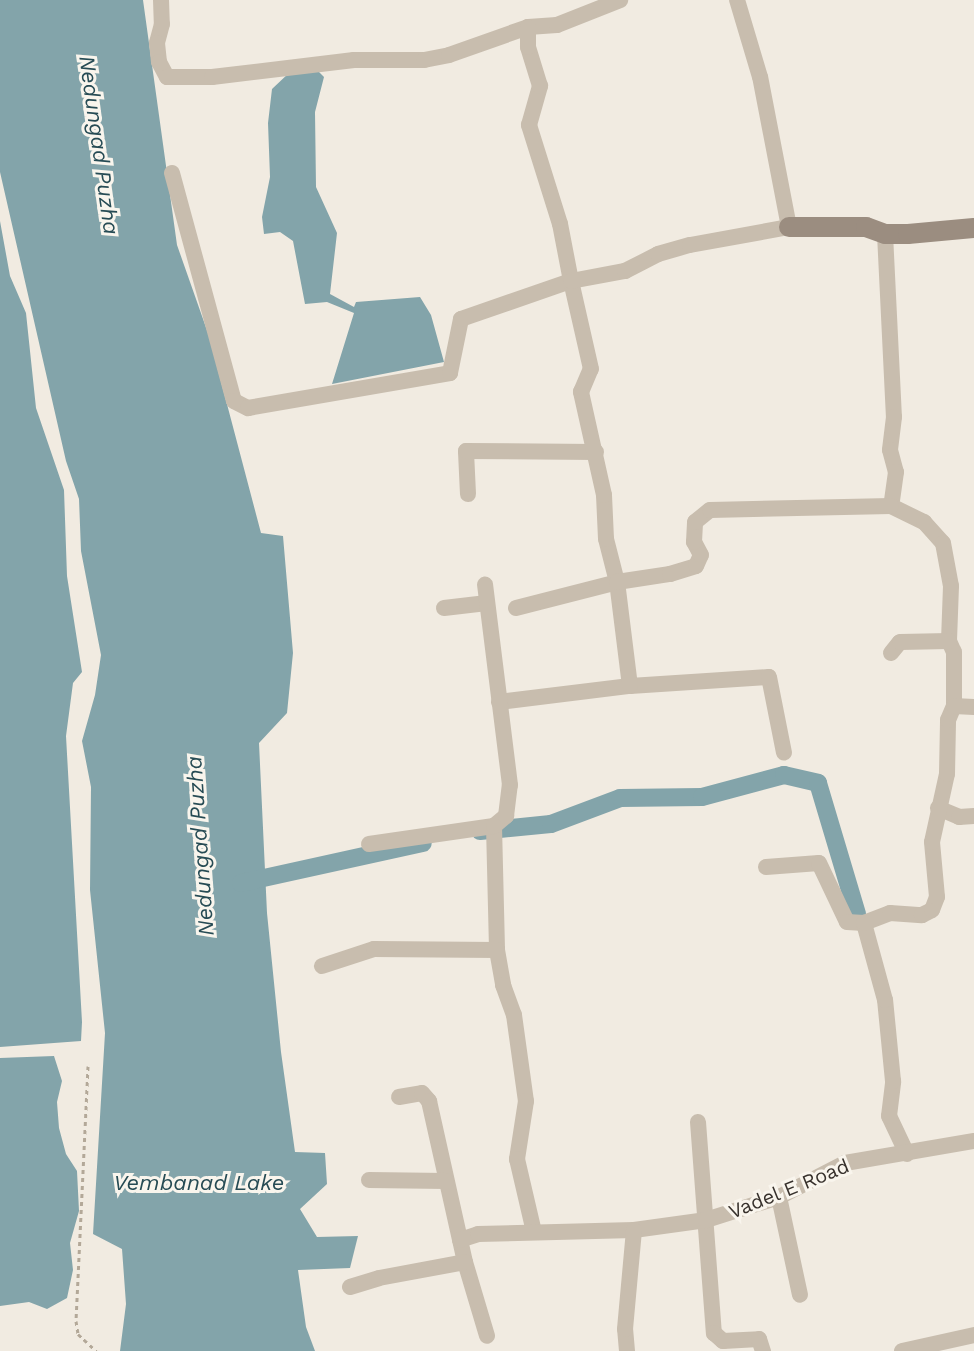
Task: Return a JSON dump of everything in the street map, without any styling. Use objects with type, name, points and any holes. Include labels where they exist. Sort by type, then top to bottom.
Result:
[{"type":"street","points":[[161,0],[162,24],[157,43],[159,62],[167,77],[212,77],[354,60],[424,60],[449,55],[528,27],[557,25],[620,0]]},
{"type":"street","points":[[737,0],[760,77],[789,227]]},
{"type":"street","points":[[528,27],[528,47],[540,86],[529,125],[560,224],[591,369],[581,392],[604,495],[606,539],[617,582],[630,686]]},
{"type":"street","points":[[172,173],[234,401],[248,408],[450,373],[461,319],[571,281],[625,271],[658,254],[690,245],[789,227],[866,227],[885,234],[974,228]]},
{"type":"street","points":[[885,234],[894,417],[890,450],[896,472],[891,506]]},
{"type":"street","points":[[468,494],[466,451],[596,452]]},
{"type":"street","points":[[516,608],[696,566],[701,555],[694,542],[695,522],[710,510],[891,506],[924,522],[943,543],[951,586],[949,641],[954,652],[954,706],[948,720],[947,774],[932,842],[937,897],[932,910],[922,915],[890,913],[864,923],[847,922],[819,863],[766,867]]},
{"type":"street","points":[[485,585],[510,808],[494,830],[497,950],[519,1045],[526,1101],[517,1159],[534,1232]]},
{"type":"street","points":[[444,608],[487,603]]},
{"type":"street","points":[[891,653],[900,642],[949,641]]},
{"type":"street","points":[[499,702],[630,686],[769,677],[784,753]]},
{"type":"street","points":[[954,706],[974,707]]},
{"type":"street","points":[[938,808],[959,817],[974,816]]},
{"type":"street","points":[[369,844],[494,830]]},
{"type":"street","points":[[864,923],[885,1000],[893,1081],[889,1116],[907,1154]]},
{"type":"street","points":[[322,966],[374,949],[497,950]]},
{"type":"street","points":[[399,1097],[422,1093],[429,1101],[465,1262],[487,1336]]},
{"type":"street","points":[[698,1122],[714,1333],[723,1341],[759,1339],[763,1351]]},
{"type":"street","name":"Vadel E Road","points":[[460,1240],[478,1234],[634,1230],[706,1220],[779,1197],[845,1163],[974,1141]]},
{"type":"street","points":[[369,1180],[446,1181]]},
{"type":"street","points":[[779,1197],[800,1295]]},
{"type":"street","points":[[627,1351],[625,1329],[634,1230]]},
{"type":"street","points":[[350,1287],[379,1278],[465,1262]]},
{"type":"street","points":[[902,1351],[974,1335]]},
{"type":"path","points":[[88,1066],[76,1321],[78,1334],[96,1351]]},
{"type":"water","name":"Vembanad Lake","points":[[0,0],[143,0],[177,245],[209,336],[261,533],[283,536],[293,653],[287,713],[259,743],[267,913],[281,1052],[295,1152],[325,1153],[327,1184],[300,1209],[317,1237],[358,1236],[350,1268],[298,1270],[306,1327],[315,1351],[120,1351],[126,1304],[122,1249],[93,1234],[105,1033],[90,890],[91,787],[82,741],[95,695],[101,655],[81,551],[79,499],[66,461],[0,172]]},
{"type":"water","points":[[316,69],[324,77],[315,112],[316,187],[337,233],[330,294],[354,307],[356,302],[420,297],[431,315],[444,362],[332,384],[354,313],[327,302],[305,304],[293,241],[280,232],[264,234],[262,217],[270,177],[268,123],[272,89],[290,72]]},
{"type":"water","points":[[0,221],[10,276],[26,313],[36,408],[64,490],[67,576],[82,672],[73,683],[66,736],[82,1022],[81,1041],[0,1047]]},
{"type":"water","points":[[54,1056],[62,1081],[57,1102],[59,1128],[66,1154],[77,1171],[79,1211],[70,1243],[73,1270],[67,1298],[47,1309],[29,1302],[0,1306],[0,1058]]},
{"type":"waterway","points":[[480,831],[551,824],[620,798],[702,797],[784,775],[818,783],[857,914]]},
{"type":"waterway","points":[[241,883],[423,843]]},
{"type":"water label","name":"Nedungad Puzha","points":[[99,145]]},
{"type":"water label","name":"Nedungad Puzha","points":[[200,846]]}]
